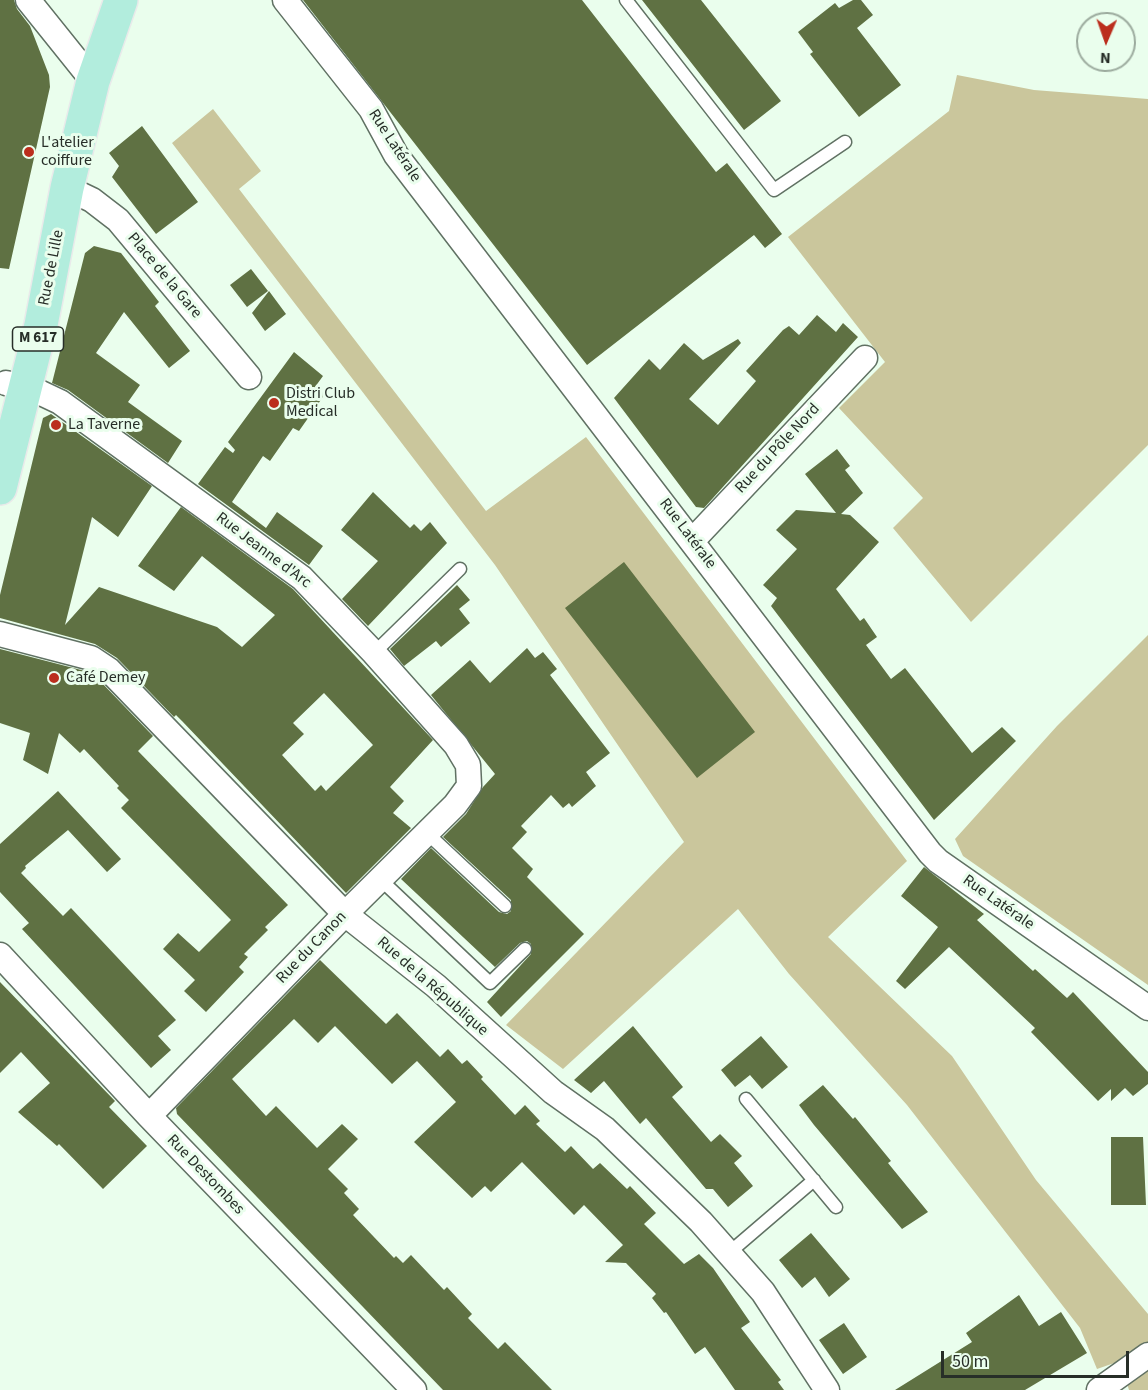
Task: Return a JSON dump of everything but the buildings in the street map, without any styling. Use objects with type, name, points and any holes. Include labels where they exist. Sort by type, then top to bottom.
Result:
[{"type":"main road","name":"Rue de Lille","points":[[93,81],[96,29],[103,0]]},
{"type":"main road","name":"Rue de Lille","points":[[0,488],[10,404],[50,287],[67,188],[93,81],[121,0]]},
{"type":"street","points":[[28,0],[93,81]]},
{"type":"street","name":"Rue Latérale","points":[[285,0],[371,109],[396,155],[930,853],[1148,1008]]},
{"type":"street","name":"Place de la Gare","points":[[67,188],[92,200],[118,220],[249,377]]},
{"type":"street","name":"Rue du Pôle Nord","points":[[692,541],[865,358]]},
{"type":"street","name":"Rue Jeanne d'Arc","points":[[10,404],[60,402],[302,578],[375,653],[456,745],[468,765],[470,776]]},
{"type":"street","name":"Rue de la République","points":[[0,634],[91,658],[109,670],[345,914],[436,986],[554,1092],[618,1140],[730,1252],[777,1311],[827,1390]]},
{"type":"street","name":"Rue du Canon","points":[[149,1116],[345,914],[428,834],[464,795],[470,776]]},
{"type":"street","name":"Rue Destombes","points":[[0,955],[149,1116],[414,1390]]},
{"type":"street","points":[[1099,1390],[1148,1355]]},
{"type":"lane","points":[[626,0],[774,190],[845,142]]},
{"type":"lane","points":[[375,653],[460,569]]},
{"type":"lane","points":[[428,834],[505,906]]},
{"type":"lane","points":[[380,879],[490,983],[525,949]]},
{"type":"lane","points":[[746,1099],[836,1207]]},
{"type":"lane","points":[[730,1252],[814,1180]]},
{"type":"shaded area","points":[[957,75],[1034,90],[1148,99],[1148,445],[971,622],[893,528],[923,498],[839,408],[885,362],[788,237],[949,111]]},
{"type":"shaded area","points":[[213,109],[261,171],[239,189],[486,511],[586,437],[907,861],[828,937],[952,1056],[1036,1180],[1148,1314],[1148,1390],[1129,1390],[1120,1361],[1097,1369],[1080,1328],[907,1105],[789,974],[738,909],[563,1069],[506,1025],[684,842],[495,565],[172,143]]},
{"type":"shaded area","points":[[1148,635],[1148,985],[963,856],[955,839],[1057,726]]},
{"type":"place","name":"L'atelier coiffure","points":[[29,152]]},
{"type":"place","name":"Distri Club Medical","points":[[274,403]]},
{"type":"place","name":"La Taverne","points":[[56,425]]},
{"type":"place","name":"Café Demey","points":[[54,678]]}]
